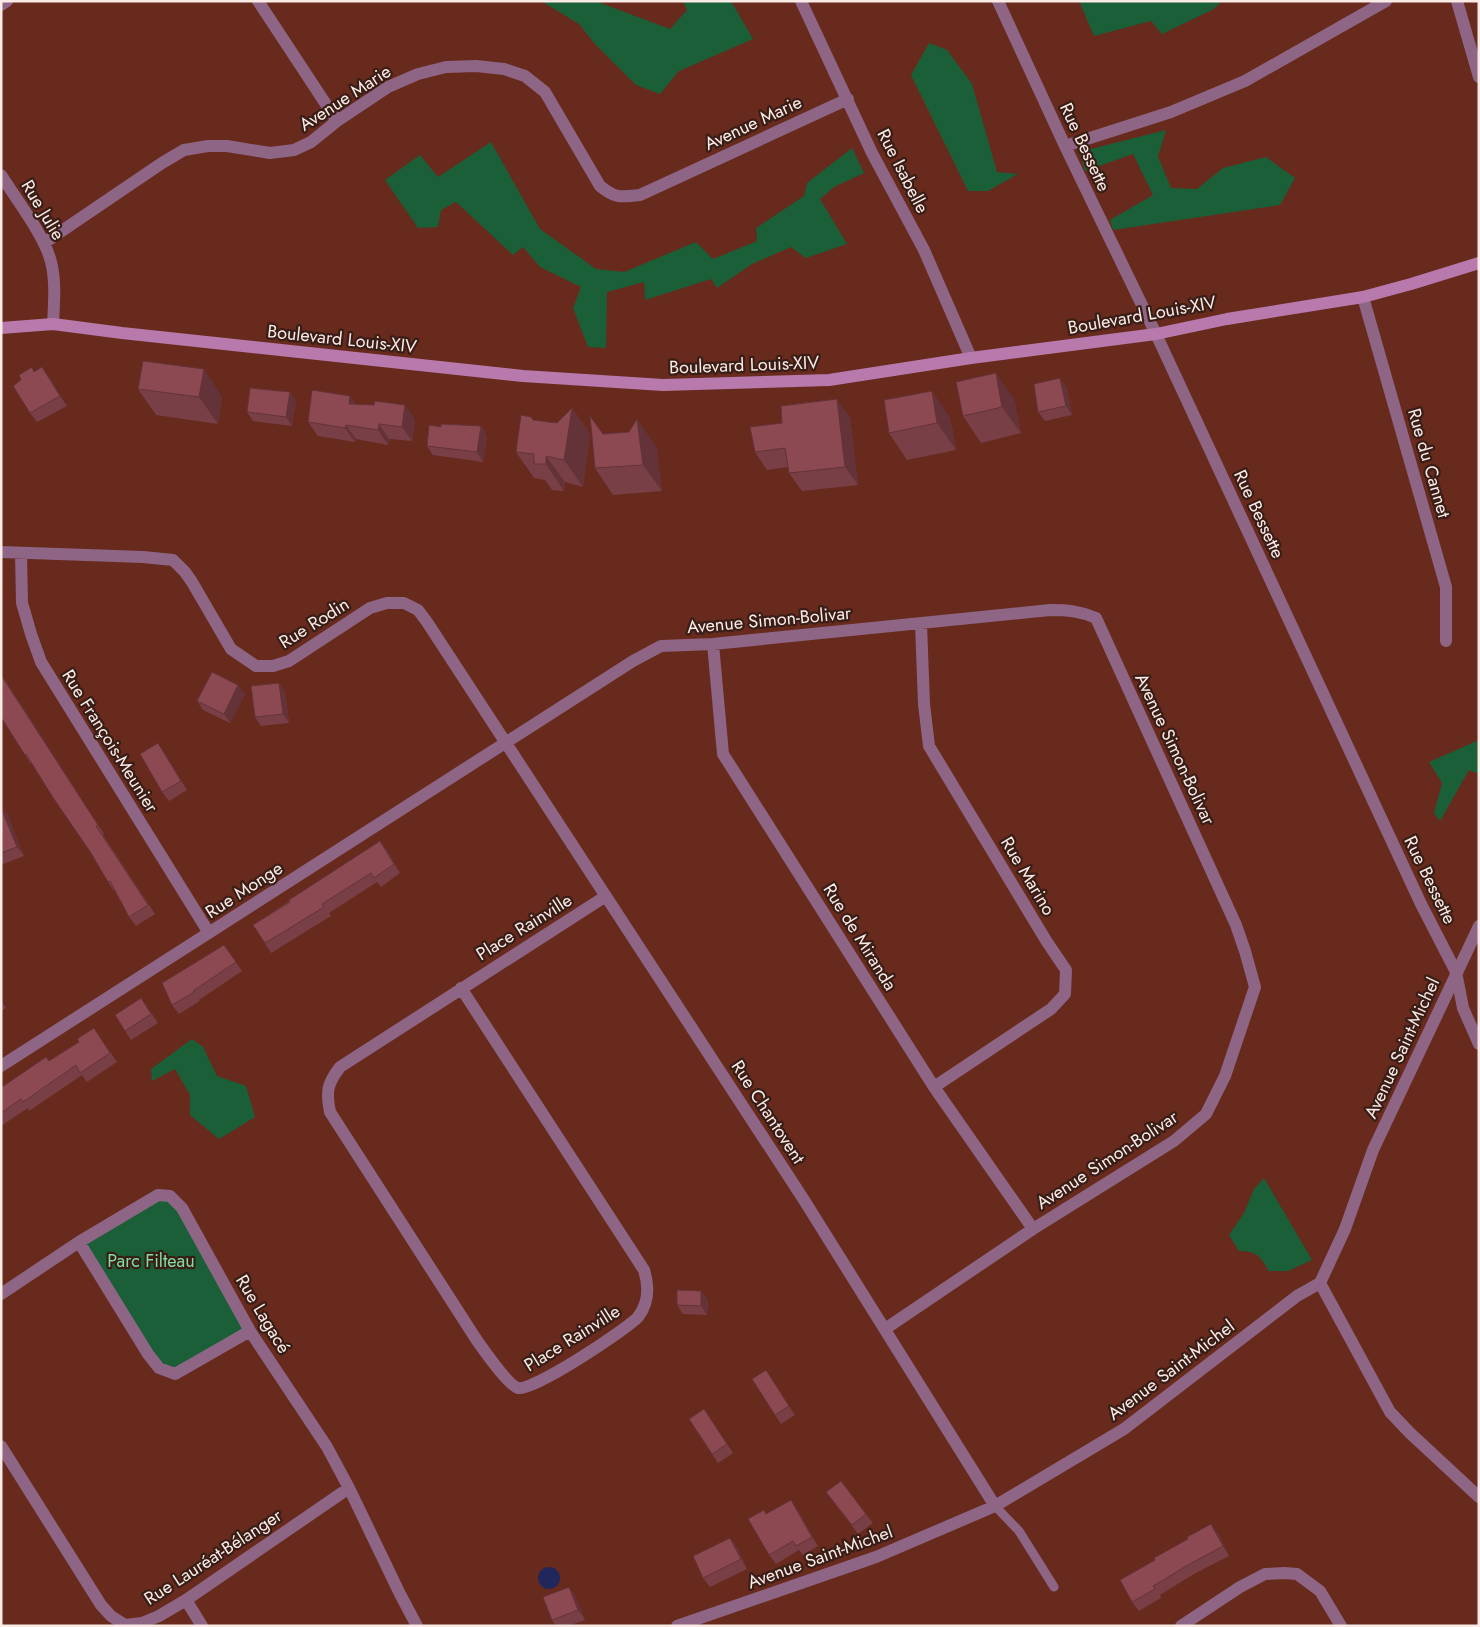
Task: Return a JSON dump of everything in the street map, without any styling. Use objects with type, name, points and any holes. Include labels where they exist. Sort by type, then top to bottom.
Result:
[{"type":"main road","name":"Boulevard Louis-XIV","points":[[1,328],[53,324],[523,376],[663,385],[829,380],[971,358],[1156,334],[1227,319],[1363,297],[1479,263]]},
{"type":"street","points":[[1,5],[7,1]]},
{"type":"street","points":[[258,1],[337,121]]},
{"type":"street","name":"Rue Isabelle","points":[[801,1],[872,153],[924,250],[971,358]]},
{"type":"street","name":"Rue Bessette","points":[[998,1],[1065,146],[1156,334],[1421,904],[1456,972],[1463,1008],[1479,1044]]},
{"type":"street","points":[[1065,146],[1172,112],[1245,81],[1386,1]]},
{"type":"street","points":[[1457,1],[1479,77]]},
{"type":"street","name":"Avenue Marie","points":[[44,243],[162,162],[184,150],[208,146],[227,146],[270,153],[294,150],[311,142],[337,121],[388,87],[418,74],[446,67],[476,66],[504,69],[525,76],[545,92],[600,186],[611,195],[623,197],[640,195],[848,99]]},
{"type":"street","name":"Rue Julie","points":[[1,175],[44,243],[52,262],[55,297],[53,324]]},
{"type":"street","name":"Rue du Cannet","points":[[1363,297],[1446,587],[1446,641]]},
{"type":"street","name":"Rue Rodin","points":[[1,552],[143,557],[173,560],[192,582],[232,649],[256,666],[273,666],[289,661],[370,608],[387,603],[404,603],[418,610],[427,622],[505,742]]},
{"type":"street","name":"Rue François-Meunier","points":[[21,553],[22,603],[30,634],[41,662],[209,933]]},
{"type":"street","name":"Avenue Simon-Bolivar","points":[[505,742],[633,661],[662,646],[713,644],[1050,610],[1068,610],[1096,618],[1236,925],[1255,987],[1225,1076],[1206,1114],[1174,1141],[1033,1229],[885,1329]]},
{"type":"street","name":"Rue Marino","points":[[921,624],[924,704],[929,746],[1042,934],[1066,970],[1065,994],[1052,1009],[934,1087]]},
{"type":"street","name":"Rue de Miranda","points":[[713,644],[723,754],[934,1087],[1033,1229]]},
{"type":"street","name":"Rue Chantovent","points":[[505,742],[804,1200],[995,1506]]},
{"type":"street","name":"Rue Monge","points":[[1,1066],[505,742]]},
{"type":"street","name":"Place Rainville","points":[[461,988],[644,1270],[647,1280],[647,1300],[638,1316],[621,1332],[542,1381],[522,1389],[515,1387],[488,1357],[330,1112],[327,1098],[328,1087],[331,1078],[340,1067],[461,988],[606,896]]},
{"type":"street","name":"Avenue Saint-Michel","points":[[677,1626],[876,1557],[995,1506],[1124,1430],[1297,1296],[1320,1283],[1345,1229],[1373,1150],[1479,926]]},
{"type":"street","name":"Rue Lagacé","points":[[1,1294],[79,1242],[158,1195],[170,1196],[182,1208],[250,1331],[327,1447],[417,1626]]},
{"type":"street","points":[[79,1242],[142,1345],[159,1368],[175,1374],[250,1331]]},
{"type":"street","points":[[1320,1283],[1390,1412],[1479,1497]]},
{"type":"street","name":"Rue Lauréat-Bélanger","points":[[2,1450],[101,1605],[111,1616],[125,1624],[142,1623],[186,1600],[349,1488]]},
{"type":"street","points":[[1181,1626],[1240,1587],[1265,1574],[1284,1573],[1297,1574],[1320,1591],[1341,1626]]},
{"type":"street","points":[[186,1600],[202,1626]]},
{"type":"lane","points":[[995,1506],[1019,1531],[1054,1587]]},
{"type":"green space","points":[[541,1],[595,1],[670,29],[687,10],[683,1],[731,1],[753,39],[679,71],[660,94],[636,85],[594,43],[579,24]]},
{"type":"green space","points":[[1079,1],[1223,1],[1212,10],[1162,34],[1151,21],[1094,36]]},
{"type":"green space","points":[[929,43],[947,50],[972,84],[997,172],[1018,174],[988,191],[968,191],[911,75]]},
{"type":"green space","points":[[1166,130],[1158,157],[1171,188],[1197,189],[1223,168],[1266,157],[1295,178],[1280,205],[1113,230],[1110,220],[1153,195],[1133,154],[1085,171],[1079,152]]},
{"type":"green space","points":[[491,142],[540,229],[596,269],[624,272],[696,242],[713,259],[757,241],[756,228],[804,196],[807,183],[852,148],[864,173],[834,187],[820,199],[847,244],[806,258],[791,247],[752,264],[717,288],[711,279],[645,300],[644,282],[607,292],[606,348],[588,347],[573,308],[581,287],[540,267],[523,247],[513,255],[456,202],[441,210],[438,227],[418,228],[385,180],[420,155],[438,177]]},
{"type":"green space","points":[[1479,740],[1479,774],[1469,770],[1440,821],[1434,813],[1442,783],[1429,762]]},
{"type":"green space","points":[[192,1039],[203,1047],[217,1076],[246,1086],[255,1117],[219,1139],[190,1115],[190,1095],[175,1069],[152,1081],[151,1069]]},
{"type":"green space","points":[[1264,1178],[1312,1260],[1288,1271],[1269,1271],[1258,1256],[1250,1252],[1239,1251],[1229,1235],[1244,1213],[1254,1189]]},
{"type":"green space","name":"Parc Filteau","points":[[170,1196],[250,1331],[175,1374],[159,1368],[79,1242],[136,1209]]},
{"type":"shaded area","points":[[549,1567],[557,1570],[560,1578],[557,1586],[549,1589],[541,1586],[538,1578],[541,1570]]},
{"type":"building","points":[[143,361],[204,369],[199,397],[138,389]]},
{"type":"building","points":[[32,367],[34,372],[42,367],[60,396],[30,413],[13,386],[21,380],[19,375]]},
{"type":"building","points":[[996,373],[1002,407],[963,416],[956,382]]},
{"type":"building","points":[[1060,378],[1066,406],[1038,412],[1034,384]]},
{"type":"building","points":[[250,388],[290,392],[286,417],[247,412]]},
{"type":"building","points":[[312,390],[350,396],[349,404],[374,405],[375,401],[405,405],[402,427],[379,424],[378,430],[346,425],[345,428],[308,422]]},
{"type":"building","points":[[932,391],[937,423],[889,433],[884,400]]},
{"type":"building","points":[[837,399],[845,467],[789,473],[785,448],[755,452],[750,427],[782,423],[781,406]]},
{"type":"building","points":[[572,408],[564,460],[546,456],[546,464],[534,464],[534,454],[516,452],[521,415],[531,417],[533,420],[557,423]]},
{"type":"building","points":[[590,416],[603,434],[629,432],[637,419],[643,465],[595,468]]},
{"type":"building","points":[[441,424],[481,426],[477,452],[427,446],[429,425],[441,427]]},
{"type":"building","points":[[212,672],[238,685],[224,714],[197,701]]},
{"type":"building","points":[[1,675],[148,905],[129,917],[110,881],[108,882],[91,853],[1,717]]},
{"type":"building","points":[[279,683],[283,714],[255,717],[251,686]]},
{"type":"building","points":[[158,743],[181,781],[162,792],[140,754]]},
{"type":"building","points":[[1,808],[17,847],[1,853]]},
{"type":"building","points":[[380,841],[394,864],[374,878],[371,873],[322,904],[324,907],[265,943],[253,925]]},
{"type":"building","points":[[224,945],[236,962],[172,1005],[162,983]]},
{"type":"building","points":[[141,998],[151,1014],[125,1031],[115,1015]]},
{"type":"building","points":[[94,1028],[110,1053],[80,1073],[76,1065],[23,1102],[21,1099],[1,1113],[1,1086],[46,1057],[49,1061],[79,1042],[77,1039]]},
{"type":"building","points":[[677,1290],[701,1291],[701,1306],[677,1305]]},
{"type":"building","points":[[766,1370],[789,1406],[775,1415],[752,1379]]},
{"type":"building","points":[[704,1409],[727,1444],[712,1454],[689,1419]]},
{"type":"building","points":[[841,1481],[866,1514],[852,1525],[826,1492]]},
{"type":"building","points":[[791,1500],[812,1537],[796,1546],[793,1541],[769,1555],[748,1519],[764,1510],[766,1514]]},
{"type":"building","points":[[1211,1524],[1223,1546],[1153,1586],[1155,1589],[1132,1602],[1120,1580],[1188,1539],[1187,1537]]},
{"type":"building","points":[[730,1538],[741,1559],[703,1578],[693,1556]]},
{"type":"building","points":[[569,1587],[578,1610],[552,1620],[543,1597]]}]
